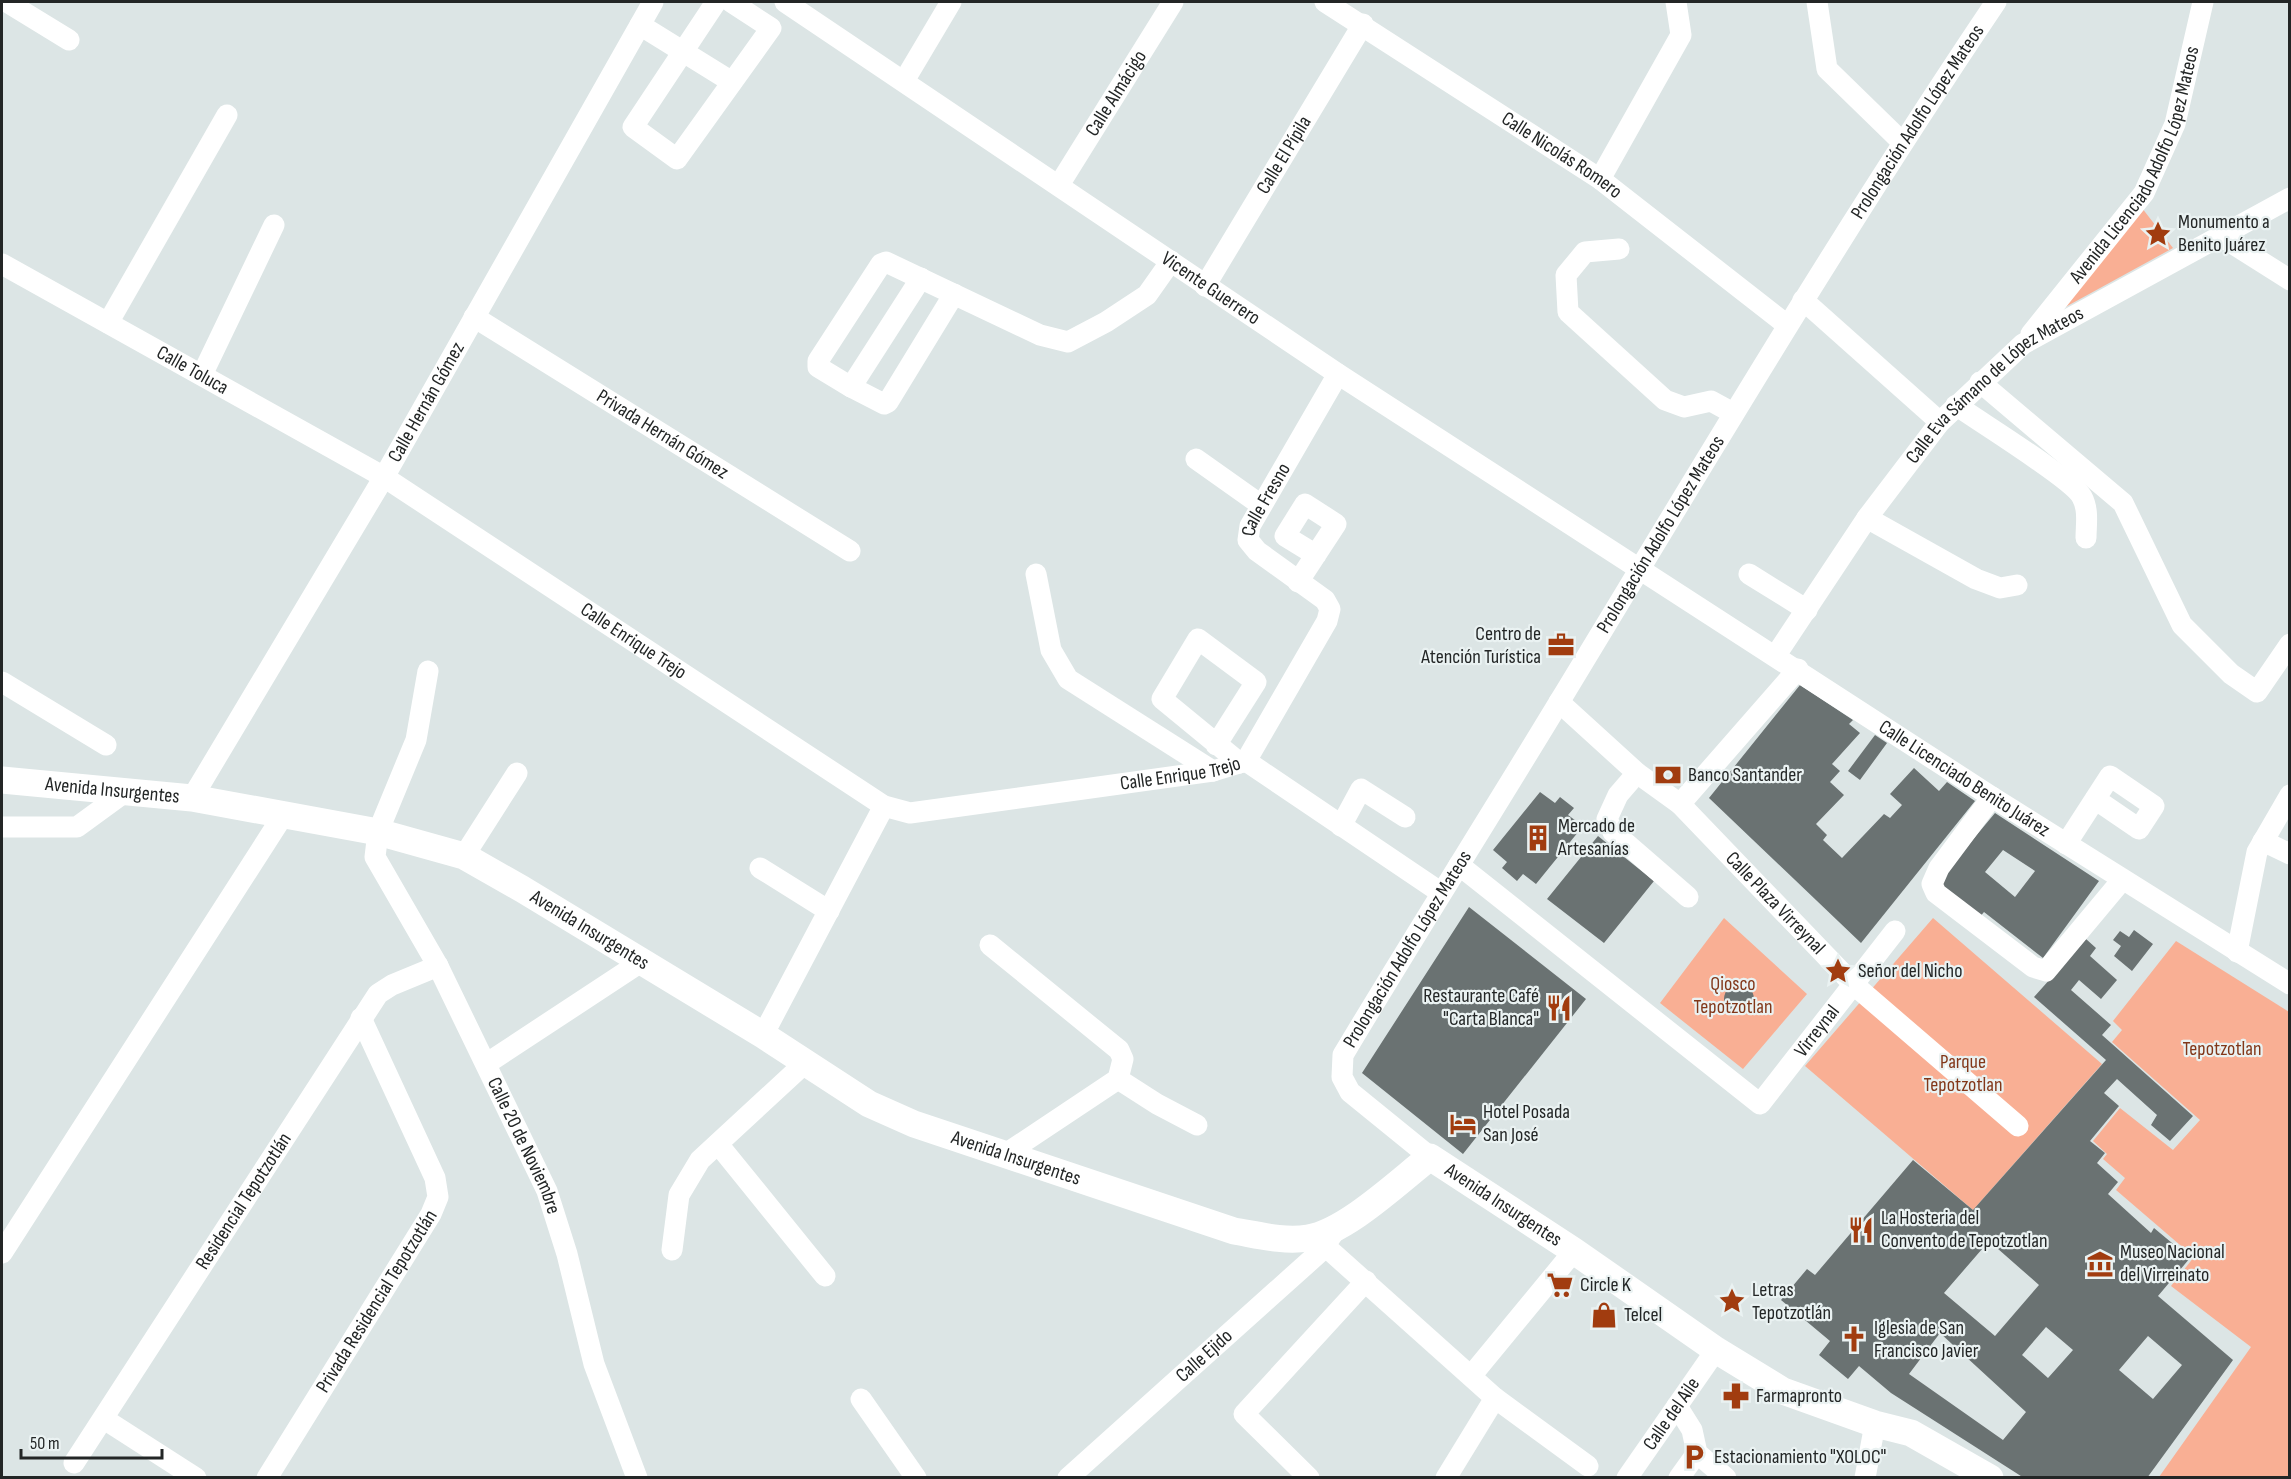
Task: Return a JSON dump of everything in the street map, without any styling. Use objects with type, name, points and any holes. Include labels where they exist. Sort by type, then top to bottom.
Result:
[{"type":"main road","name":"Avenida Insurgentes","points":[[2,780],[192,798],[378,832],[464,856],[763,1035],[869,1104],[914,1124],[1234,1231],[1275,1239],[1331,1237],[1430,1157],[1574,1251],[1716,1350],[1783,1391],[1875,1424],[1911,1433],[1990,1478]]},
{"type":"street","points":[[7,2],[69,40]]},
{"type":"street","name":"Calle Hernán Gómez","points":[[192,798],[384,477],[653,2]]},
{"type":"street","points":[[716,2],[633,127],[677,159],[771,28],[731,2]]},
{"type":"street","name":"Vicente Guerrero","points":[[785,2],[1059,185],[1205,286],[1639,570]]},
{"type":"street","points":[[904,81],[951,2]]},
{"type":"street","name":"Calle Almácigo","points":[[1059,185],[1173,2]]},
{"type":"street","name":"Calle Nicolás Romero","points":[[1325,2],[1363,24],[1600,180],[1787,325]]},
{"type":"street","points":[[1600,180],[1681,35],[1676,2]]},
{"type":"street","points":[[1817,2],[1827,69],[1902,142]]},
{"type":"street","name":"Prolongación Adolfo López Mateos","points":[[1430,1157],[1350,1092],[1342,1077],[1343,1056],[1440,892],[1559,702],[1787,325],[1902,142],[1996,2]]},
{"type":"street","name":"Avenida Licenciado Adolfo López Mateos","points":[[2023,344],[2144,193],[2175,124],[2203,2]]},
{"type":"street","name":"Calle El Pípila","points":[[1205,286],[1363,24]]},
{"type":"street","points":[[639,25],[732,82]]},
{"type":"street","points":[[108,323],[226,115]]},
{"type":"street","name":"Calle Eva Sámano de López Mateos","points":[[1776,655],[1867,518],[1940,422],[1980,382],[2023,344],[2289,198]]},
{"type":"street","points":[[202,375],[274,225]]},
{"type":"street","points":[[2219,235],[2289,280]]},
{"type":"street","points":[[1618,249],[1585,252],[1566,275],[1568,312],[1665,400],[1684,407],[1711,401],[1734,413]]},
{"type":"street","points":[[954,294],[888,402],[884,404],[818,367],[818,361],[881,264],[890,262],[1040,335],[1068,342],[1107,322],[1147,295],[1171,261]]},
{"type":"street","name":"Calle Toluca","points":[[2,264],[384,477]]},
{"type":"street","points":[[851,387],[921,278]]},
{"type":"street","points":[[1803,300],[1940,422]]},
{"type":"street","name":"Privada Hernán Gómez","points":[[474,318],[850,551]]},
{"type":"street","name":"Calle Fresno","points":[[1243,762],[1327,621],[1330,609],[1325,600],[1257,551],[1248,540],[1250,526],[1338,374]]},
{"type":"street","points":[[1980,382],[2123,503],[2182,625],[2230,674],[2257,692],[2289,644]]},
{"type":"street","points":[[1956,405],[2065,481],[2082,496],[2086,509],[2086,538]]},
{"type":"street","points":[[1196,459],[1261,505]]},
{"type":"street","name":"Calle Enrique Trejo","points":[[384,477],[884,806],[910,813],[1212,771],[1243,762],[1440,892]]},
{"type":"street","points":[[1867,518],[1976,579],[2000,588],[2017,585]]},
{"type":"street","points":[[1298,582],[1316,555]]},
{"type":"street","name":"Calle Licenciado Benito Juárez","points":[[1639,570],[1798,669],[2122,880],[2289,984]]},
{"type":"street","points":[[1036,574],[1051,650],[1068,679],[1212,771]]},
{"type":"street","points":[[1749,574],[1807,610]]},
{"type":"street","points":[[1216,746],[1256,682],[1198,639],[1162,699],[1216,746],[1243,762]]},
{"type":"street","points":[[1680,804],[1798,669]]},
{"type":"street","points":[[378,832],[416,740],[428,671]]},
{"type":"street","points":[[6,691],[106,745]]},
{"type":"street","name":"Calle Plaza Virreynal","points":[[1559,702],[1637,773],[1680,804],[1853,984],[2018,1126]]},
{"type":"street","points":[[464,856],[517,773]]},
{"type":"street","points":[[1637,773],[1618,795],[1607,819],[1613,832],[1688,897]]},
{"type":"street","points":[[1341,826],[1361,789],[1405,817]]},
{"type":"street","points":[[2,826],[77,827],[125,792]]},
{"type":"street","points":[[2237,952],[2258,852],[2289,795]]},
{"type":"street","points":[[1992,797],[1939,868],[1932,884],[1936,893],[2033,967],[2046,972],[2122,880]]},
{"type":"street","points":[[2066,844],[2095,799]]},
{"type":"street","points":[[763,1035],[884,806]]},
{"type":"street","points":[[2,1252],[284,814]]},
{"type":"street","name":"Calle 20 de Noviembre","points":[[378,832],[375,857],[438,966],[547,1191],[567,1254],[594,1364],[637,1478]]},
{"type":"street","points":[[2263,841],[2289,854]]},
{"type":"street","name":"Virreynal","points":[[1459,865],[1761,1104],[1895,931]]},
{"type":"street","points":[[760,868],[829,911]]},
{"type":"street","points":[[990,945],[1119,1050],[1123,1059],[1118,1079],[1004,1155]]},
{"type":"street","points":[[486,1064],[641,962]]},
{"type":"street","name":"Residencial Tepotzotlán","points":[[74,1463],[378,994],[392,985],[438,966]]},
{"type":"street","name":"Privada Residencial Tepotzotlán","points":[[267,1478],[431,1214],[438,1197],[435,1178],[361,1018]]},
{"type":"street","points":[[672,1250],[679,1195],[700,1160],[805,1063]]},
{"type":"street","points":[[1118,1079],[1157,1104],[1197,1125]]},
{"type":"street","points":[[718,1144],[825,1276]]},
{"type":"street","points":[[1331,1237],[1366,1281],[1495,1398],[1588,1467]]},
{"type":"street","name":"Calle Ejido","points":[[1068,1478],[1331,1237]]},
{"type":"street","points":[[1471,1376],[1574,1251]]},
{"type":"street","points":[[1309,1478],[1244,1414],[1366,1281]]},
{"type":"street","name":"Calle del Aile","points":[[1627,1478],[1716,1350]]},
{"type":"street","points":[[1446,1478],[1495,1398]]},
{"type":"street","points":[[861,1399],[916,1478]]},
{"type":"street","points":[[1677,1406],[1692,1430],[1697,1453],[1726,1478]]},
{"type":"street","points":[[104,1419],[196,1478]]},
{"type":"street","points":[[1865,1478],[1875,1424]]},
{"type":"street","points":[[1679,1478],[1697,1453]]},
{"type":"green space","points":[[2142,208],[2173,248],[2049,316]]},
{"type":"green space","name":"Qiosco Tepotzotlan","points":[[1724,918],[1807,994],[1743,1069],[1660,1003]]},
{"type":"green space","name":"Parque Tepotzotlan","points":[[1933,918],[2102,1064],[1973,1210],[1805,1066]]},
{"type":"green space","name":"Tepotzotlan","points":[[2176,941],[2289,1012],[2289,1477],[2159,1477],[2251,1347],[2171,1286],[2194,1257],[2116,1190],[2125,1178],[2103,1159],[2107,1154],[2093,1141],[2120,1108],[2173,1150],[2200,1120],[2112,1042],[2122,1030],[2113,1021]]},
{"type":"building","points":[[1800,685],[1853,720],[1849,724],[1860,733],[1832,764],[1840,771],[1830,782],[1844,795],[1816,824],[1827,835],[1823,840],[1842,858],[1884,814],[1890,818],[1902,805],[1890,794],[1914,768],[1939,791],[1947,782],[1975,801],[1861,943],[1709,798]]},
{"type":"building","points":[[1875,735],[1887,743],[1860,780],[1848,771]]},
{"type":"building","name":"Mercado de Artesanías","points":[[1540,792],[1555,803],[1560,797],[1574,808],[1568,815],[1583,826],[1536,884],[1523,874],[1517,881],[1502,868],[1507,862],[1493,850]]},
{"type":"building","points":[[1995,813],[2099,881],[2043,958],[1984,912],[1978,919],[1935,885]],"holes":[[[2003,850],[2035,871],[2015,897],[1985,872]]]},
{"type":"building","points":[[1598,836],[1654,881],[1604,943],[1547,899]]},
{"type":"building","points":[[1469,907],[1586,999],[1463,1154],[1362,1073]]},
{"type":"building","points":[[2134,930],[2153,944],[2132,971],[2114,956],[2121,946],[2113,940],[2120,931],[2129,937]]},
{"type":"building","name":"Museo Nacional del Virreinato","points":[[2086,939],[2096,948],[2090,956],[2117,980],[2101,999],[2079,980],[2071,990],[2111,1025],[2102,1035],[2193,1116],[2170,1141],[2151,1125],[2157,1115],[2117,1079],[2104,1093],[2119,1106],[2090,1141],[2105,1153],[2097,1163],[2118,1182],[2108,1194],[2151,1233],[2154,1228],[2190,1258],[2158,1296],[2233,1360],[2147,1478],[2024,1478],[1891,1393],[1859,1366],[1848,1379],[1819,1355],[1830,1341],[1781,1300],[1807,1269],[1815,1275],[1913,1160],[1973,1210],[2106,1060],[2034,997]],"holes":[[[1989,1241],[2039,1285],[1995,1336],[1944,1293]],[[2046,1327],[2073,1350],[2048,1378],[2022,1355]],[[1940,1333],[2026,1412],[2003,1440],[1909,1374]],[[2148,1336],[2182,1365],[2153,1399],[2119,1370]]]},
{"type":"building","points":[[1739,984],[1745,985],[1753,993],[1753,1005],[1745,1013],[1739,1014],[1733,1013],[1725,1005],[1724,999],[1725,993],[1733,985]]},
{"type":"place","name":"Monumento a Benito Juárez","points":[[2158,234]]},
{"type":"place","name":"Centro de Atención Turística","points":[[1561,645]]},
{"type":"place","name":"Banco Santander","points":[[1668,775]]},
{"type":"place","name":"Mercado de Artesanías","points":[[1538,838]]},
{"type":"place","name":"Señor del Nicho","points":[[1838,971]]},
{"type":"place","name":"Restaurante Café \"Carta Blanca\"","points":[[1559,1008]]},
{"type":"place","name":"Hotel Posada San José","points":[[1463,1124]]},
{"type":"place","name":"La Hosteria del Convento de Tepotzotlan","points":[[1861,1230]]},
{"type":"place","name":"Museo Nacional del Virreinato","points":[[2100,1264]]},
{"type":"place","name":"Circle K","points":[[1560,1285]]},
{"type":"place","name":"Letras Tepotzotlán","points":[[1732,1301]]},
{"type":"place","name":"Telcel","points":[[1604,1315]]},
{"type":"place","name":"Iglesia de San Francisco Javier","points":[[1854,1339]]},
{"type":"place","name":"Farmapronto","points":[[1736,1396]]},
{"type":"place","name":"Estacionamiento \"XOLOC\"","points":[[1694,1457]]}]
